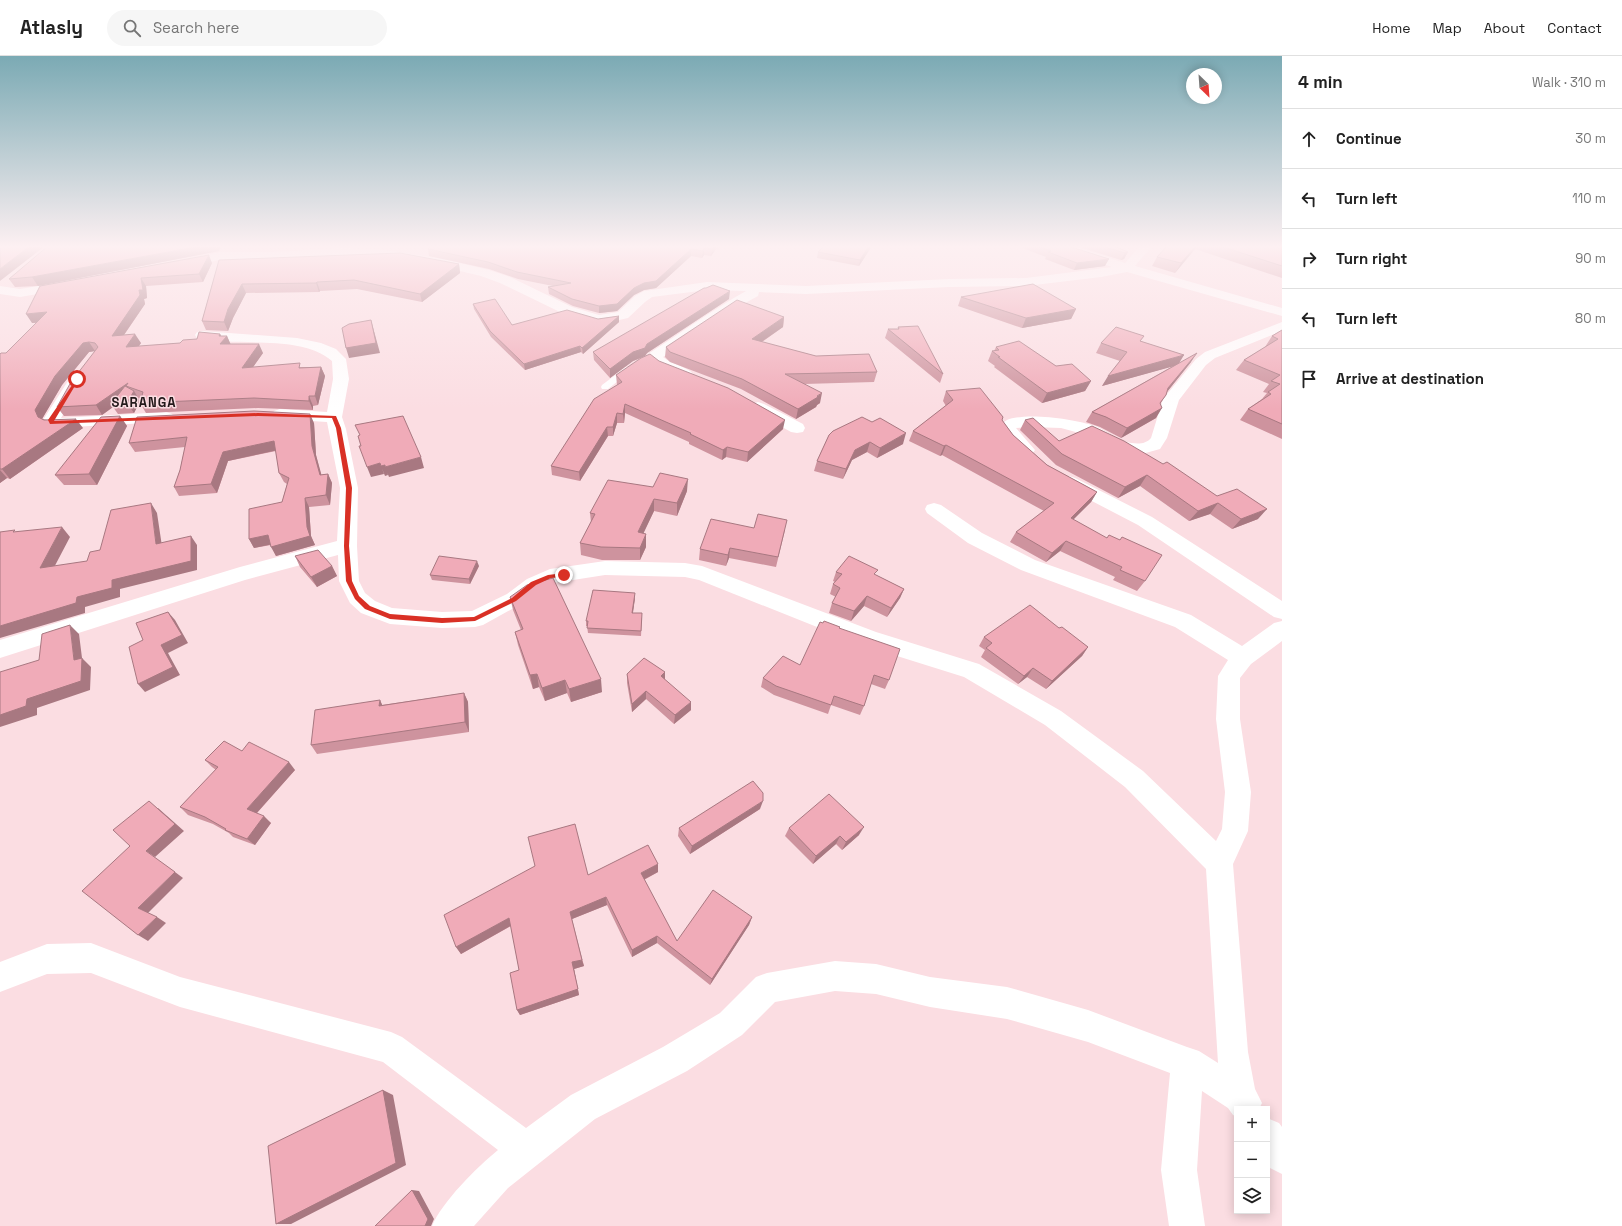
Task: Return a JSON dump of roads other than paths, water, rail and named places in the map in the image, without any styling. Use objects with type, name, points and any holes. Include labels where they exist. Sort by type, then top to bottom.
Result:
[{"type":"street","points":[[548,301],[567,310],[598,319],[615,318],[623,315],[638,301]]},
{"type":"street","points":[[700,379],[664,366],[650,358],[694,331],[722,310],[738,301]]},
{"type":"street","points":[[1242,301],[1282,312]]},
{"type":"street","points":[[1037,460],[1016,440],[1007,428],[1011,424],[1031,422],[1061,423],[1089,430],[1127,448],[1142,449],[1154,445],[1159,438],[1171,399],[1201,362],[1210,355],[1282,326]]},
{"type":"street","points":[[202,335],[224,338],[261,338],[322,348],[339,358],[340,385],[334,417],[338,428],[349,488],[347,546],[349,581],[357,598],[368,607],[390,616],[442,620],[475,619],[514,599],[534,584],[550,576],[604,568],[685,570],[702,573],[870,639],[971,670],[1053,718],[1134,779],[1219,863]]},
{"type":"street","points":[[81,373],[53,416],[51,420],[52,423],[183,417]]},
{"type":"street","points":[[746,400],[796,428]]},
{"type":"street","points":[[264,414],[334,417]]},
{"type":"street","points":[[1055,474],[1145,521],[1282,611]]},
{"type":"street","points":[[934,509],[975,538],[1028,565],[1183,621],[1243,658]]},
{"type":"street","points":[[0,649],[240,574],[315,553],[347,546]]},
{"type":"street","points":[[1245,1103],[1232,1052],[1219,863],[1236,831],[1238,792],[1228,719],[1229,676],[1243,658],[1282,629]]},
{"type":"street","points":[[0,977],[47,959],[91,958],[180,992],[391,1048],[526,1150]]},
{"type":"street","points":[[450,1226],[495,1175],[583,1106],[675,1059],[731,1024],[767,988],[835,976],[876,979],[930,992],[1007,1003],[1088,1026],[1187,1063],[1245,1103]]},
{"type":"street","points":[[1187,1063],[1179,1170],[1187,1226]]},
{"type":"street","points":[[1270,1139],[1282,1156]]},
{"type":"lane","points":[[605,387],[637,364]]},
{"type":"district","name":"SARANGA","points":[[144,402]]}]
